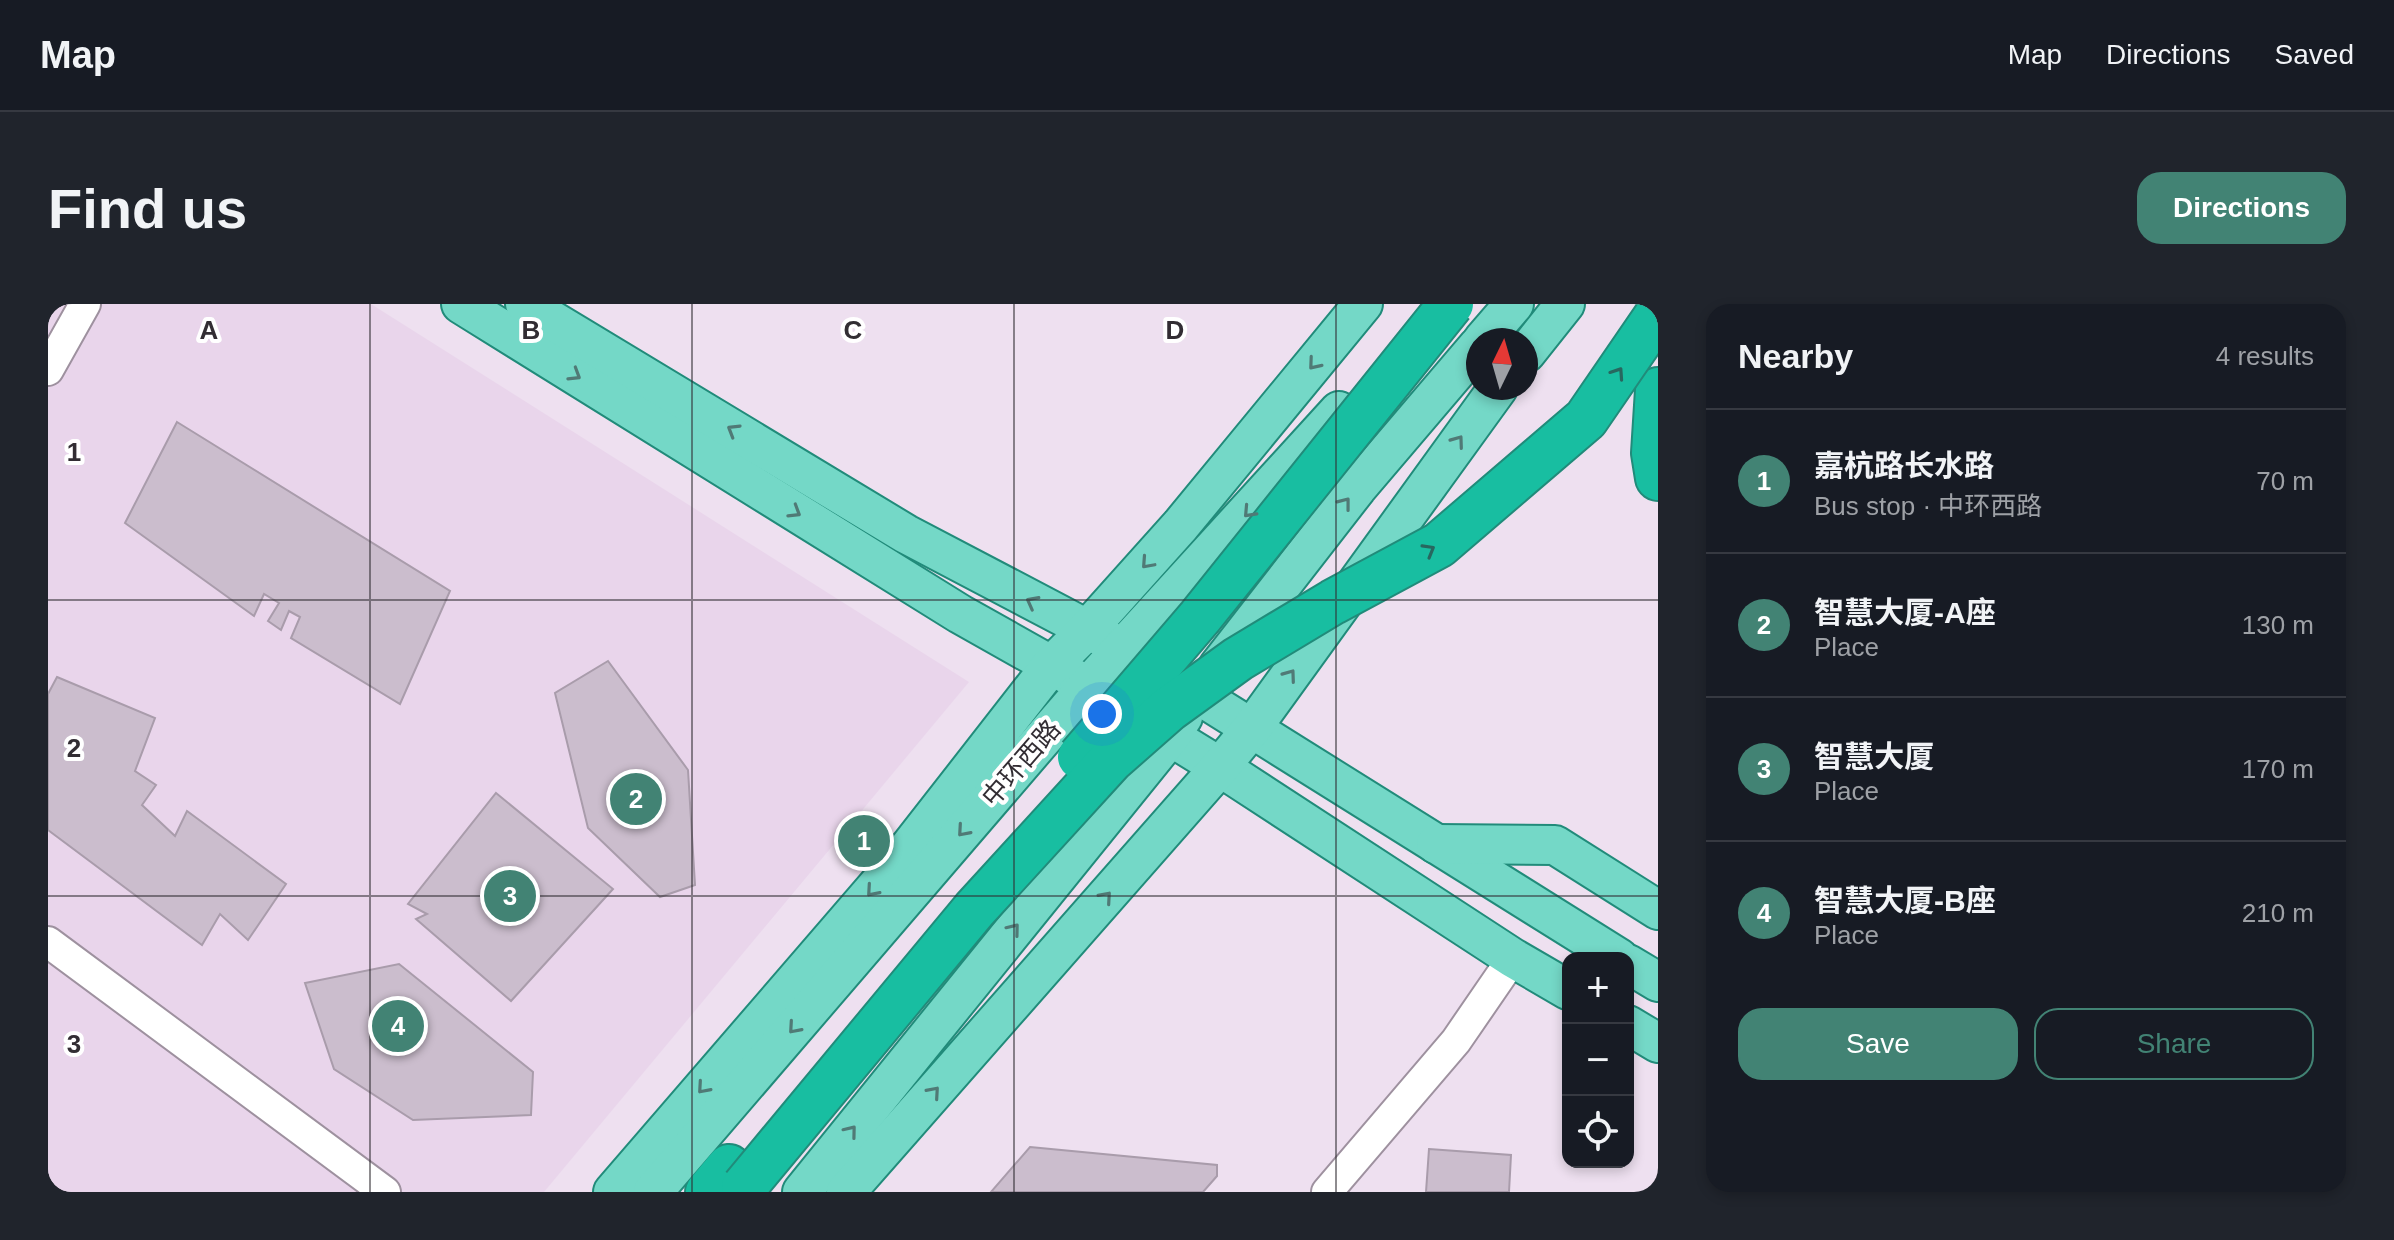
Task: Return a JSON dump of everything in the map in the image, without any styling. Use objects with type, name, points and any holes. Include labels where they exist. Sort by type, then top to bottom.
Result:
[{"type":"highway","points":[[730,1185],[1200,617],[1451,304]]},
{"type":"highway","points":[[730,1185],[1111,760],[1169,709],[1238,659],[1333,602],[1439,545],[1586,419],[1658,314]]},
{"type":"highway","points":[[1658,390],[1654,453],[1658,478]]},
{"type":"main road","points":[[461,304],[960,614],[1088,686],[1220,767],[1513,958],[1562,987]]},
{"type":"main road","points":[[525,304],[906,534],[1123,648],[1609,952]]},
{"type":"main road","points":[[613,1192],[897,863],[1050,667],[1181,525],[1363,304]]},
{"type":"main road","name":"中环西路","points":[[653,1192],[1088,686],[1320,435],[1427,304]]},
{"type":"main road","points":[[1493,328],[1514,304]]},
{"type":"main road","points":[[1538,338],[1565,304]]},
{"type":"main road","points":[[802,1192],[1170,737],[1198,694],[1357,488],[1466,360]]},
{"type":"main road","points":[[846,1192],[1252,728],[1489,400]]},
{"type":"main road","points":[[1434,844],[1555,845],[1658,910]]},
{"type":"main road","points":[[1634,968],[1658,982]]},
{"type":"main road","points":[[1634,1029],[1658,1043]]},
{"type":"street","points":[[48,370],[85,304]]},
{"type":"street","points":[[48,942],[385,1192]]},
{"type":"street","points":[[1327,1192],[1456,1041],[1513,958]]},
{"type":"shaded area","points":[[48,304],[371,304],[969,682],[544,1192],[48,1192]]},
{"type":"building","points":[[177,422],[450,591],[400,704],[291,638],[300,617],[289,611],[281,630],[268,621],[279,603],[264,594],[254,616],[125,523]]},
{"type":"building","points":[[608,661],[688,770],[695,885],[660,897],[588,828],[555,693]]},
{"type":"building","points":[[57,677],[155,718],[135,771],[156,785],[142,805],[175,836],[187,811],[286,884],[248,940],[220,914],[202,945],[48,830],[48,694]]},
{"type":"building","points":[[496,793],[613,889],[511,1001],[416,919],[427,914],[408,904]]},
{"type":"building","points":[[399,964],[533,1072],[531,1115],[413,1120],[334,1069],[305,983]]},
{"type":"building","points":[[1030,1147],[1217,1165],[1217,1176],[1203,1192],[991,1192]]},
{"type":"building","points":[[1429,1149],[1511,1155],[1509,1192],[1426,1192]]},
{"type":"place","name":"智慧大厦-A座","points":[[636,799]]},
{"type":"place","name":"嘉杭路长水路","points":[[864,841]]},
{"type":"place","name":"智慧大厦","points":[[510,896]]},
{"type":"place","name":"智慧大厦-B座","points":[[398,1026]]}]
